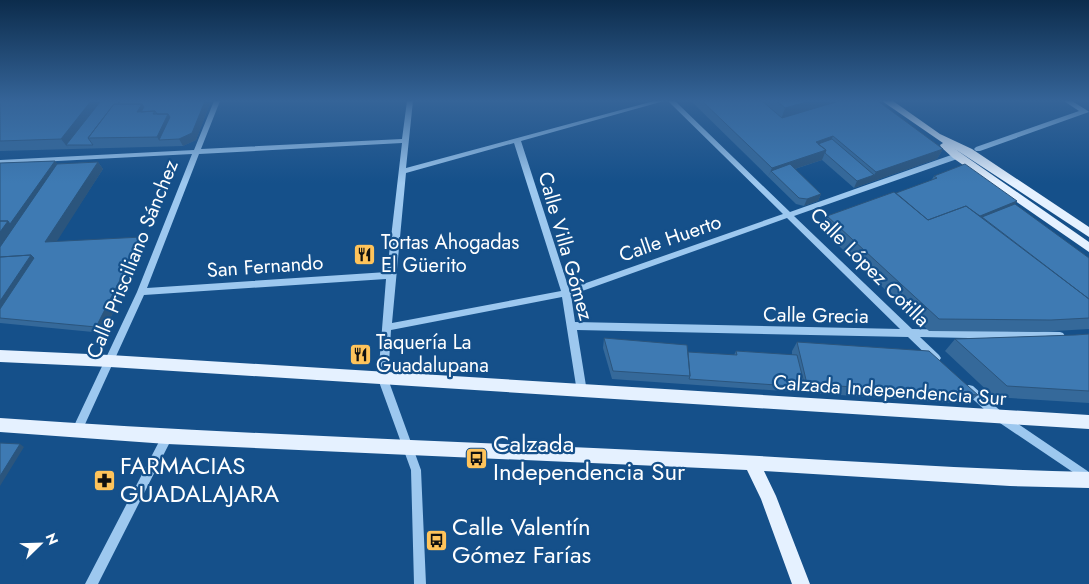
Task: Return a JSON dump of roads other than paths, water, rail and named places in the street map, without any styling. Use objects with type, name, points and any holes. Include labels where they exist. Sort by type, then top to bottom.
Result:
[{"type":"main road","points":[[926,128],[937,136],[968,151],[1089,233]]},
{"type":"main road","points":[[937,136],[957,156],[1089,248]]},
{"type":"main road","name":"Calzada Independencia Sur","points":[[0,356],[110,361],[582,392],[1089,422]]},
{"type":"main road","points":[[0,425],[168,437],[1010,478],[1089,479]]},
{"type":"main road","points":[[752,464],[768,496],[801,584]]},
{"type":"street","name":"Calle Prisciliano Sánchez","points":[[77,430],[141,292],[206,128]]},
{"type":"street","points":[[407,128],[383,379],[416,470],[420,584]]},
{"type":"street","points":[[403,171],[565,128]]},
{"type":"street","name":"Calle López Cotilla","points":[[699,128],[946,367]]},
{"type":"street","points":[[978,149],[1041,128]]},
{"type":"street","points":[[0,162],[406,141]]},
{"type":"street","name":"Calle Villa Gómez","points":[[517,142],[566,293],[573,326],[582,392]]},
{"type":"street","name":"Calle Huerto","points":[[388,327],[566,293],[957,156]]},
{"type":"street","name":"San Fernando","points":[[141,292],[392,275]]},
{"type":"street","name":"Calle Grecia","points":[[573,326],[1072,336]]},
{"type":"street","points":[[960,380],[1001,418],[1089,479]]},
{"type":"street","points":[[91,584],[168,437]]},
{"type":"place","name":"Tortas Ahogadas El Güerito","points":[[365,254]]},
{"type":"place","name":"Taquería La Guadalupana","points":[[360,354]]},
{"type":"place","name":"Calzada Independencia Sur","points":[[477,458]]},
{"type":"place","name":"FARMACIAS GUADALAJARA","points":[[104,480]]},
{"type":"place","name":"Calle Valentín Gómez Farías","points":[[436,541]]}]
